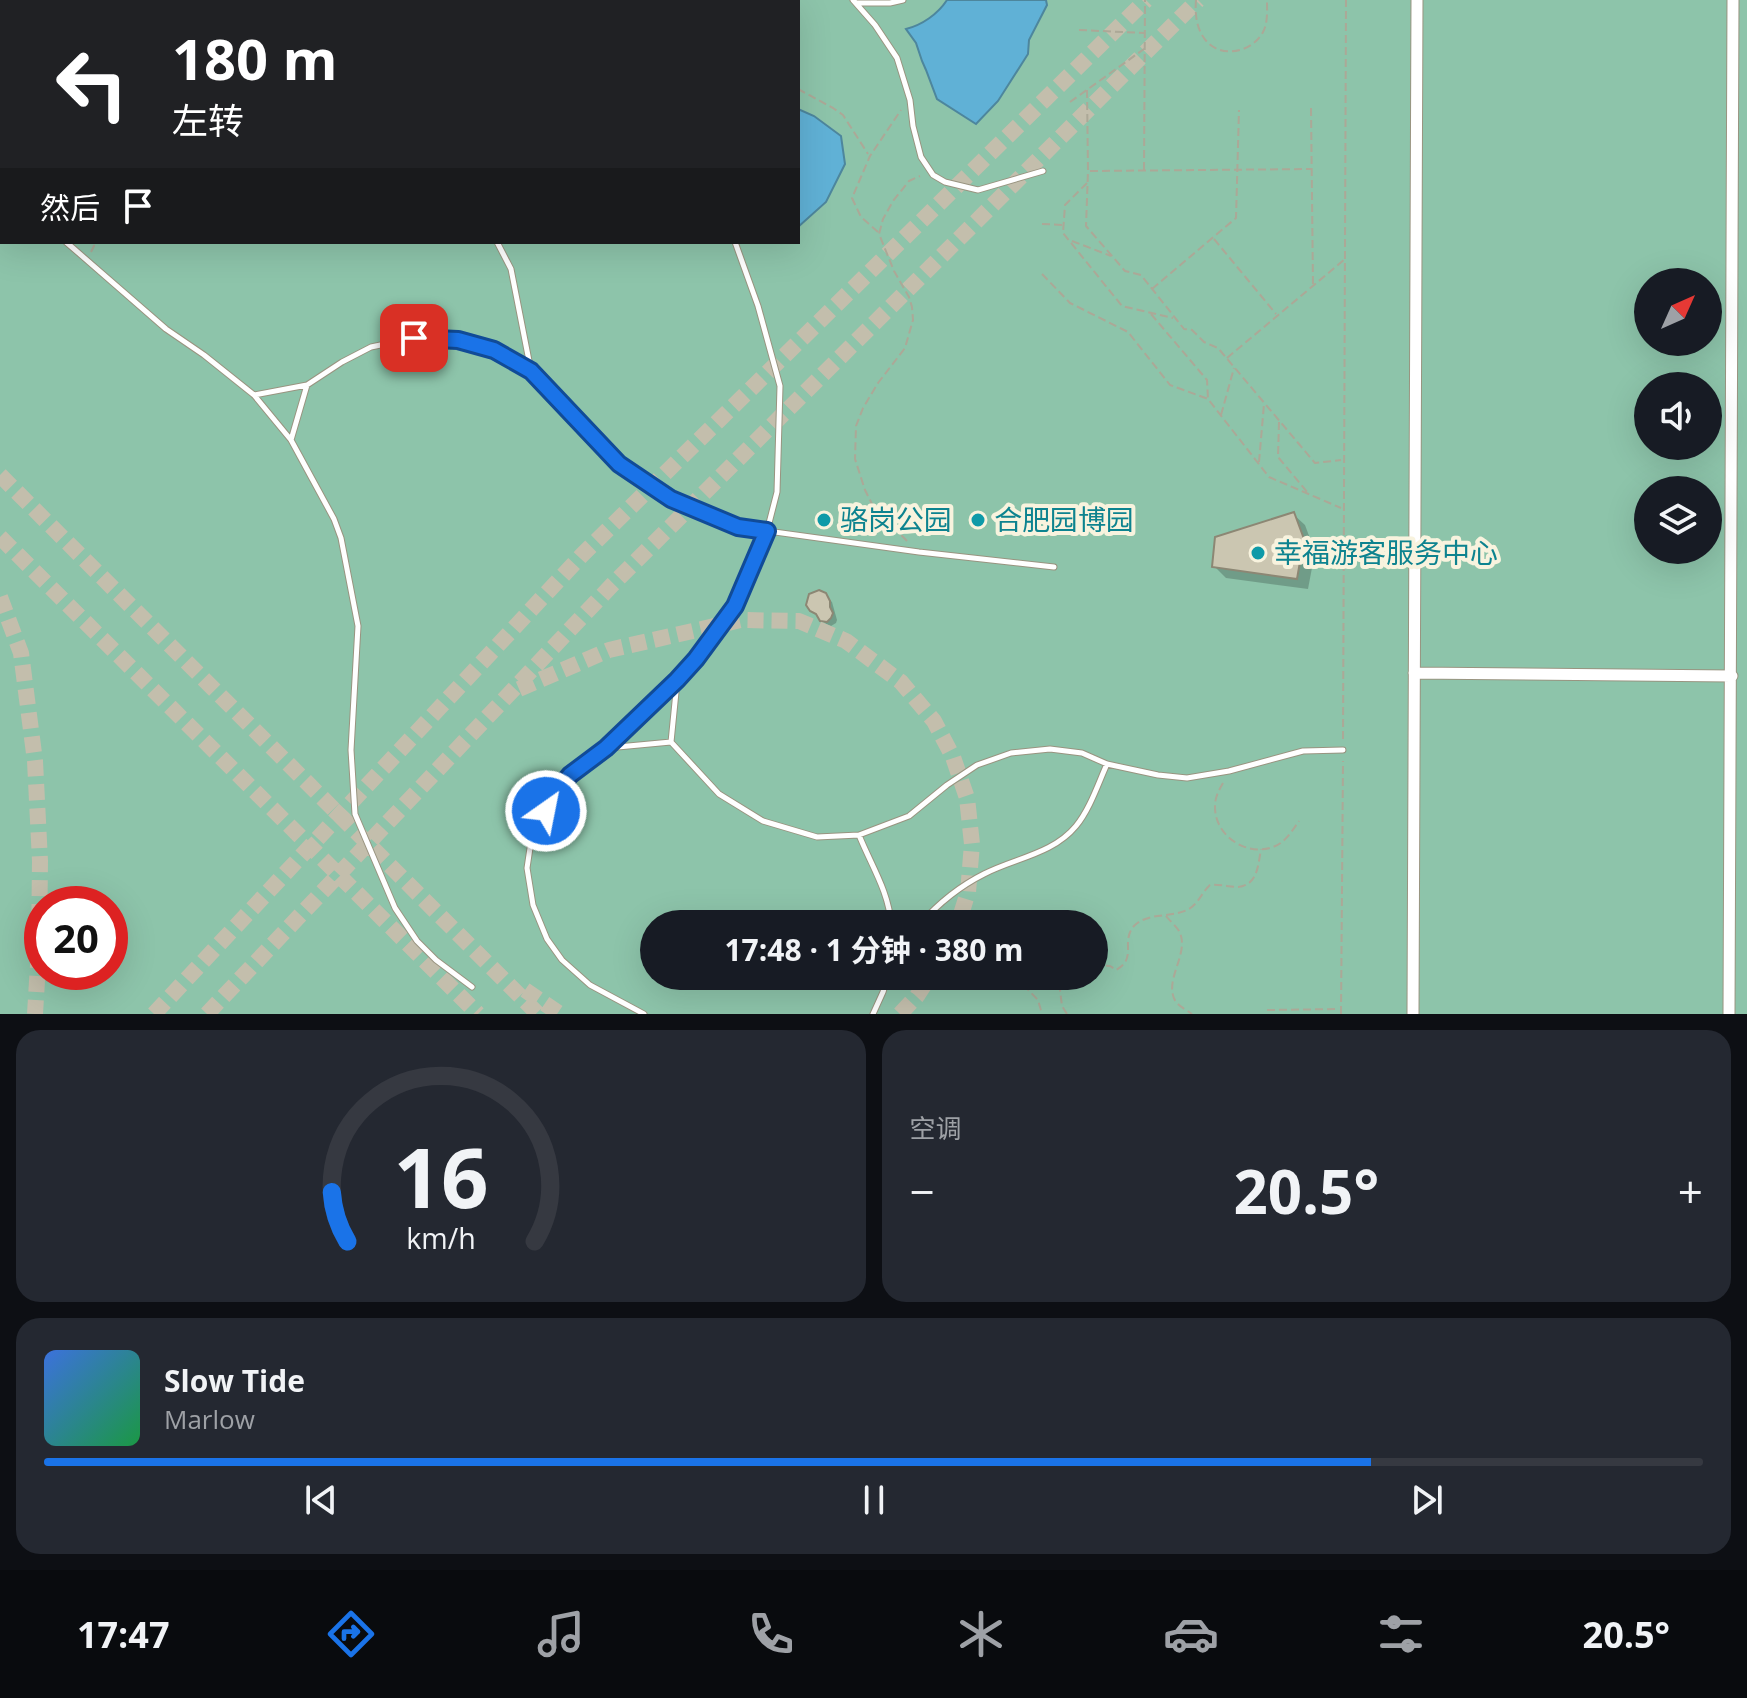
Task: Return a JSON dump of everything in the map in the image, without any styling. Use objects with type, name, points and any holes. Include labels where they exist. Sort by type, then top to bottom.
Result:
[{"type":"street","points":[[1413,1014],[1417,0]]},
{"type":"street","points":[[1729,1014],[1733,0]]},
{"type":"street","points":[[1414,673],[1732,676]]},
{"type":"lane","points":[[855,2],[890,3],[903,0]]},
{"type":"lane","points":[[855,2],[897,58],[910,100],[921,157],[933,175],[945,182],[978,190],[1043,171]]},
{"type":"lane","points":[[68,244],[166,329],[254,395],[291,440],[334,519],[341,538],[358,626],[351,750],[355,814],[395,908],[417,941],[472,987]]},
{"type":"lane","points":[[498,244],[511,269],[531,371]]},
{"type":"lane","points":[[644,1014],[590,985],[562,960],[547,939],[533,905],[527,868],[530,848],[554,795],[570,775],[606,748],[696,659],[735,606],[767,531],[777,492],[780,386],[758,306],[736,244]]},
{"type":"lane","points":[[254,395],[307,385],[371,347],[414,338],[458,340],[494,350],[531,371],[619,464],[671,499],[738,527],[1054,567]]},
{"type":"lane","points":[[291,440],[307,385]]},
{"type":"lane","points":[[677,680],[671,742],[719,794],[763,821],[817,837],[859,835],[909,816],[977,765],[1011,753],[1050,749],[1082,753],[1107,764],[1187,778],[1229,771],[1303,751],[1343,750]]},
{"type":"lane","points":[[606,748],[671,742]]},
{"type":"lane","points":[[934,910],[946,898],[981,875],[1051,848],[1077,825],[1107,764]]},
{"type":"lane","points":[[859,835],[880,878],[890,910]]},
{"type":"lane","points":[[873,1014],[884,990]]},
{"type":"path","points":[[1144,170],[1145,0]]},
{"type":"path","points":[[1196,0],[1195,12],[1202,35],[1218,49],[1235,52],[1249,47],[1264,30],[1267,0]]},
{"type":"path","points":[[1267,1010],[1341,1012],[1346,0]]},
{"type":"path","points":[[1079,30],[1145,33]]},
{"type":"path","points":[[1070,102],[1146,48]]},
{"type":"path","points":[[800,90],[843,115],[870,156]]},
{"type":"path","points":[[1087,90],[1086,226],[1125,271],[1141,275],[1184,329],[1192,330],[1204,342],[1218,348],[1315,463],[1343,459]]},
{"type":"path","points":[[910,100],[870,156],[852,198],[861,217],[879,234],[909,297],[913,320],[905,348],[863,408],[856,426],[855,459],[873,506],[919,552]]},
{"type":"path","points":[[1311,108],[1313,286]]},
{"type":"path","points":[[1152,289],[1236,218],[1239,110]]},
{"type":"path","points":[[1088,171],[1312,169]]},
{"type":"path","points":[[879,234],[893,201],[909,181],[933,175]]},
{"type":"path","points":[[1088,183],[1065,205],[1063,233],[1122,306],[1176,319]]},
{"type":"path","points":[[1042,224],[1064,225]]},
{"type":"path","points":[[1213,238],[1278,315]]},
{"type":"path","points":[[1068,240],[1112,256]]},
{"type":"path","points":[[1226,358],[1346,259]]},
{"type":"path","points":[[1042,274],[1070,303],[1128,332],[1170,385],[1208,399],[1269,477],[1343,509]]},
{"type":"path","points":[[1150,313],[1207,380],[1208,399]]},
{"type":"path","points":[[1221,415],[1234,367]]},
{"type":"path","points":[[1259,465],[1264,403]]},
{"type":"path","points":[[1279,421],[1278,457],[1309,495]]},
{"type":"path","points":[[1229,771],[1217,795],[1216,814],[1221,826],[1238,845],[1249,849],[1272,848],[1284,841],[1299,821]]},
{"type":"path","points":[[1108,966],[1116,970],[1125,965],[1130,933],[1135,924],[1192,907],[1210,885],[1241,887],[1250,882],[1257,874],[1261,849]]},
{"type":"path","points":[[1165,915],[1180,933],[1183,947],[1172,992],[1177,1004],[1192,1014]]},
{"type":"path","points":[[1028,990],[1038,1000],[1042,1014]]},
{"type":"path","points":[[1060,990],[1062,1006],[1067,1014]]},
{"type":"green space","name":"合肥园博园","points":[[800,0],[1747,0],[1747,1014],[0,1014],[0,244],[800,244]]},
{"type":"water","points":[[947,0],[1046,0],[1047,5],[1029,40],[1028,54],[998,101],[976,124],[937,99],[916,43],[906,29],[929,18]]},
{"type":"water","points":[[800,110],[841,136],[845,164],[826,202],[800,225]]},
{"type":"building","name":"幸福游客服务中心","points":[[1294,512],[1304,539],[1297,579],[1212,567],[1215,537]]},
{"type":"building","points":[[819,590],[826,593],[833,613],[827,622],[820,621],[806,605],[809,594]]},
{"type":"tunnel","points":[[154,1014],[582,555],[1146,0]]},
{"type":"tunnel","points":[[207,1014],[612,585],[1198,0]]},
{"type":"tunnel","points":[[0,475],[538,1014]]},
{"type":"tunnel","points":[[0,537],[478,1014]]},
{"type":"tunnel","points":[[0,597],[21,653],[35,761],[40,861],[35,1014]]},
{"type":"tunnel","points":[[519,689],[609,650],[741,620],[799,621],[846,641],[901,682],[934,721],[953,757],[967,798],[972,844],[968,892],[962,910]]},
{"type":"tunnel","points":[[525,990],[560,1014]]},
{"type":"tunnel","points":[[900,1014],[921,990]]},
{"type":"place","name":"骆岗公园","points":[[824,520]]},
{"type":"place","name":"合肥园博园","points":[[978,520]]},
{"type":"place","name":"幸福游客服务中心","points":[[1258,553]]},
{"type":"route","points":[[414,338],[458,340],[494,350],[531,371],[619,464],[671,499],[738,527],[767,531],[735,606],[696,659],[606,748],[570,775],[546,811]]}]
